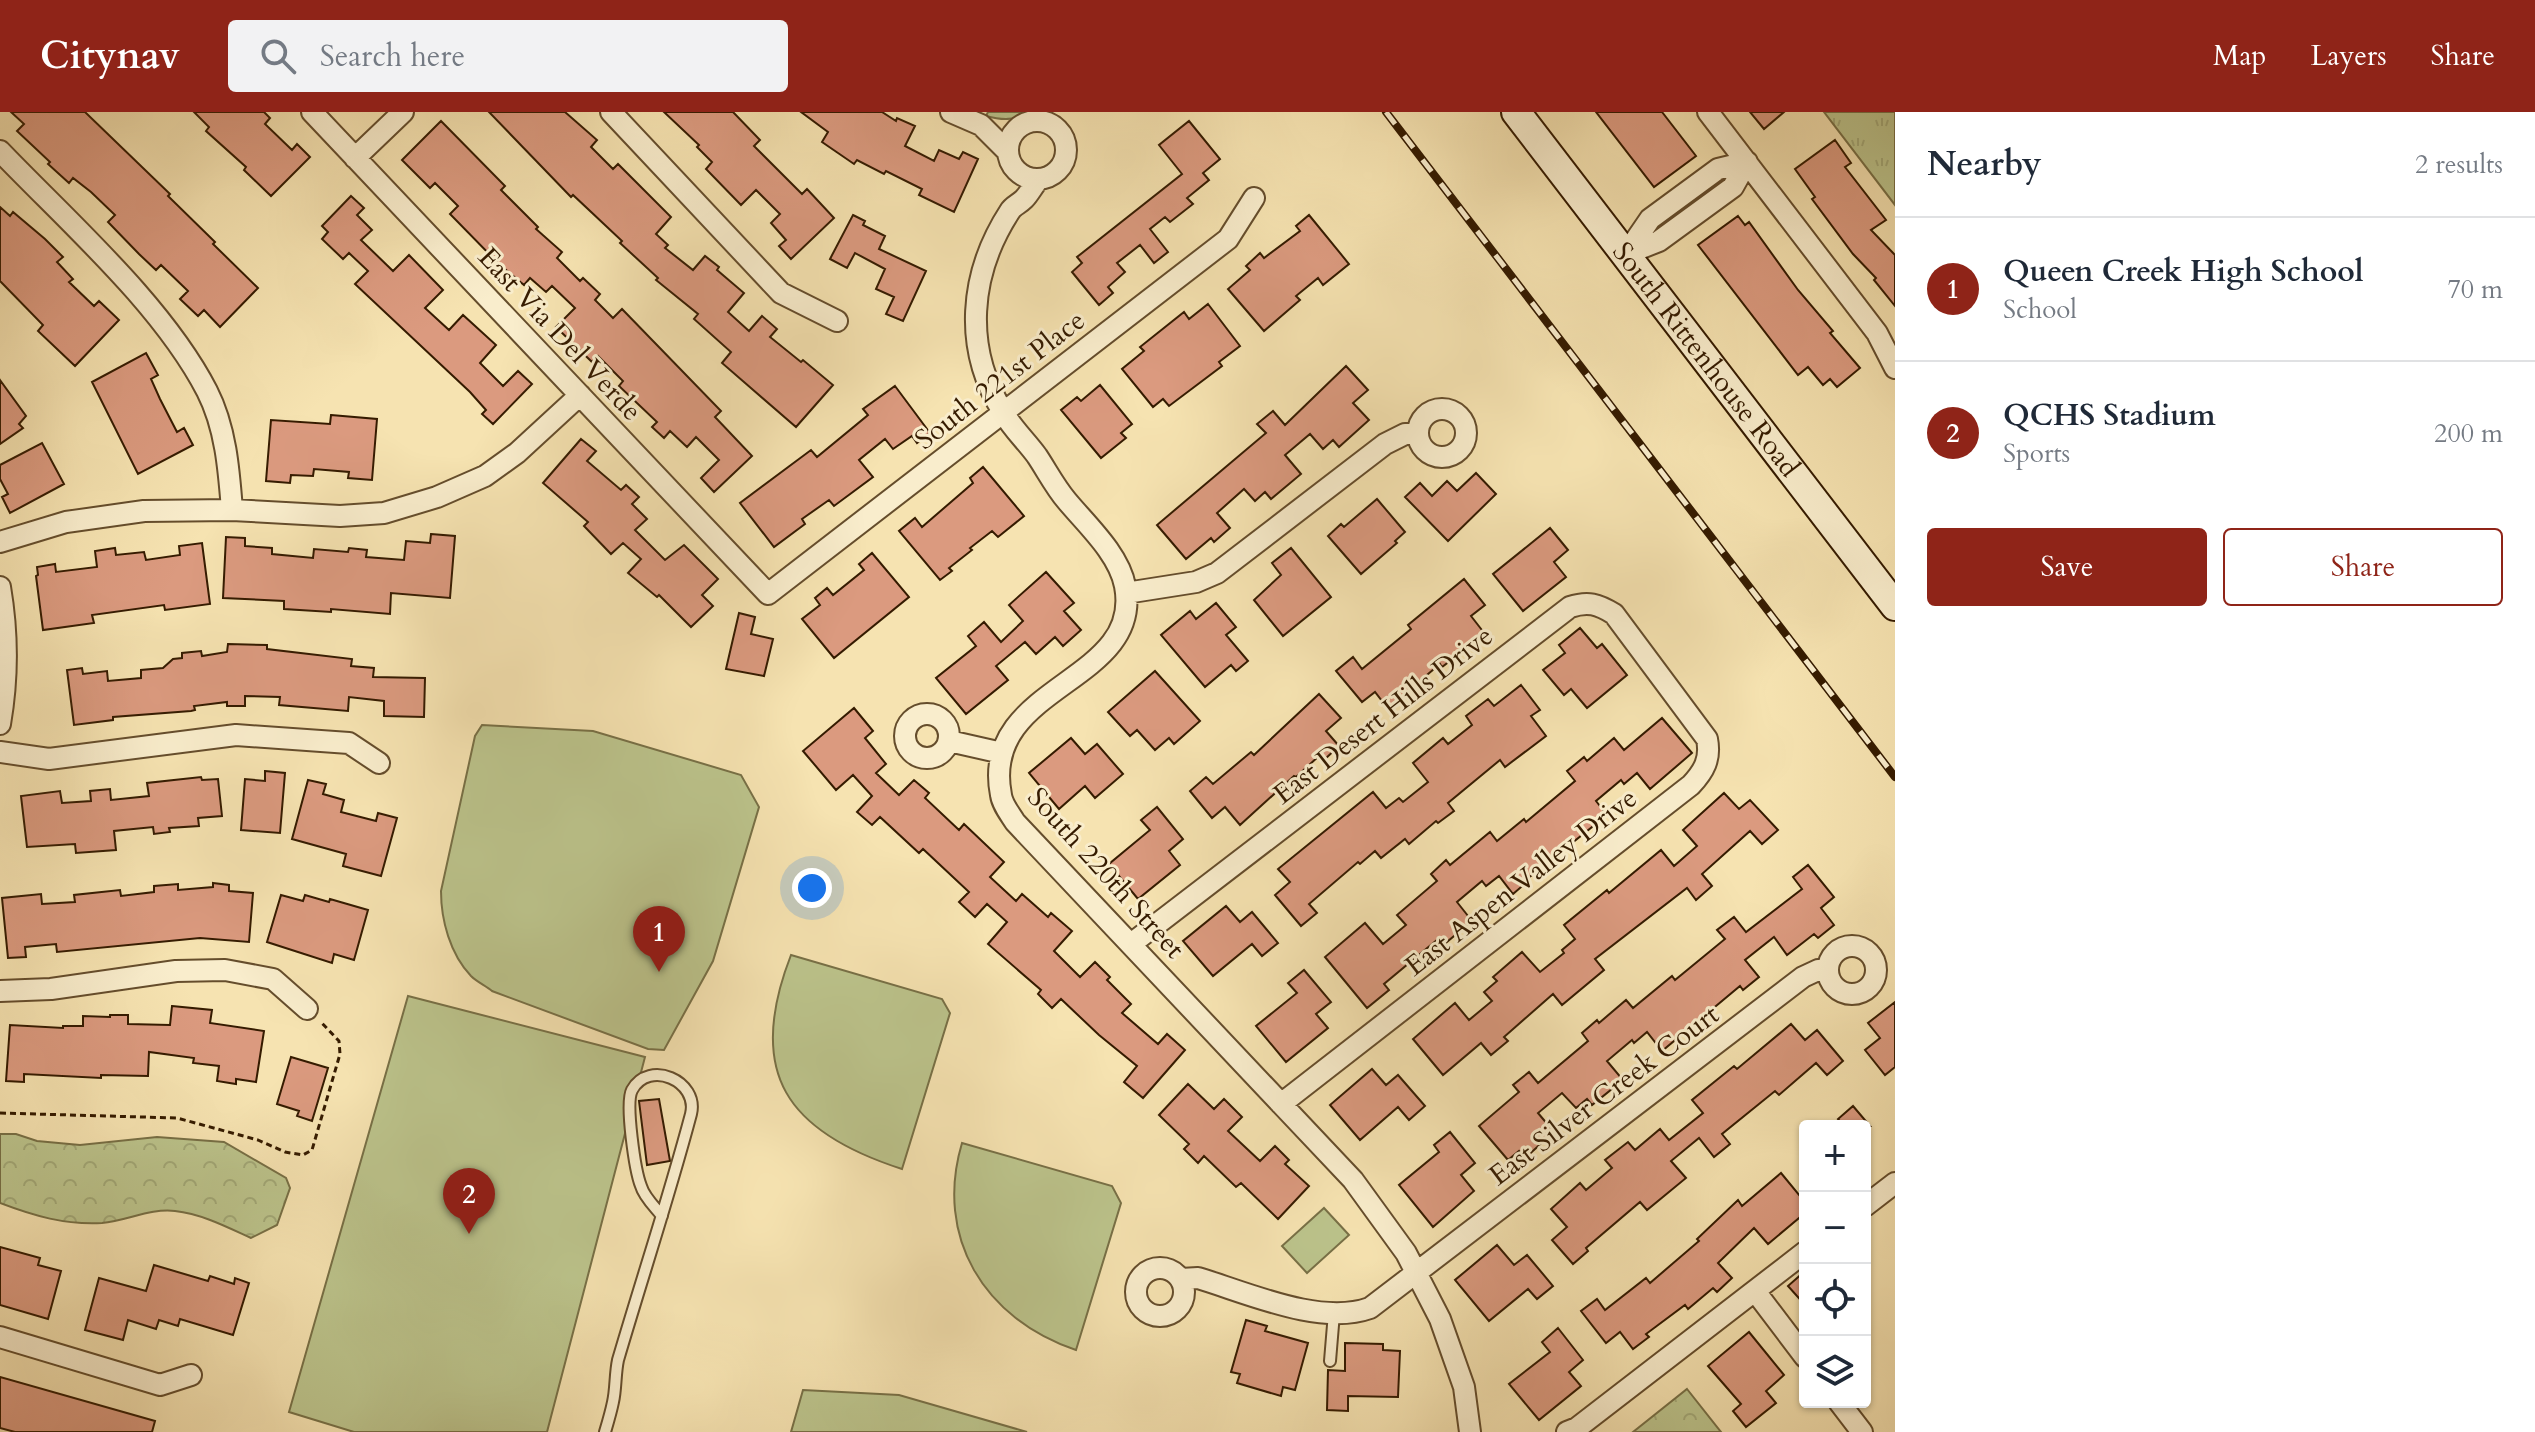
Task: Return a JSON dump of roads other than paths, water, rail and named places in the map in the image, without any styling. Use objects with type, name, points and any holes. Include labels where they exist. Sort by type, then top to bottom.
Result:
[{"type":"main road","name":"South Rittenhouse Road","points":[[1516,112],[1895,606]]},
{"type":"street","name":"East Via Del Verde","points":[[312,112],[768,594]]},
{"type":"street","points":[[355,158],[403,112]]},
{"type":"street","points":[[611,112],[781,293],[837,321]]},
{"type":"street","points":[[951,112],[981,125],[1029,178],[1038,180],[1055,174],[1062,167],[1067,149],[1062,122],[1033,120],[981,125]]},
{"type":"street","points":[[1708,112],[1877,333],[1895,368]]},
{"type":"street","points":[[1033,120],[1010,139],[1011,208],[993,247],[976,307],[976,343],[985,375],[1003,413],[1036,455],[1056,488],[1112,556],[1126,593],[1196,582],[1217,573],[1385,444],[1405,434],[1417,434]]},
{"type":"street","points":[[0,151],[143,300],[182,352],[208,393],[229,458],[232,510]]},
{"type":"street","points":[[1626,254],[1659,241],[1733,187],[1747,162]]},
{"type":"street","points":[[1011,208],[1022,201],[1038,180]]},
{"type":"street","name":"South 221st Place","points":[[768,594],[1228,239],[1254,198]]},
{"type":"street","points":[[0,542],[66,522],[144,511],[232,510],[340,516],[384,513],[437,497],[485,476],[517,453],[580,395]]},
{"type":"street","points":[[0,587],[6,619],[7,663],[0,724]]},
{"type":"street","name":"South 220th Street","points":[[1126,593],[1126,611],[1119,633],[1107,651],[1020,718],[1007,739],[1002,753],[1001,797],[1015,822],[1361,1190],[1383,1218],[1417,1273],[1440,1319],[1464,1387],[1470,1432]]},
{"type":"street","name":"East Desert Hills Drive","points":[[1131,944],[1570,607],[1585,602],[1602,606],[1614,614],[1660,676]]},
{"type":"street","name":"East Aspen Valley Drive","points":[[1281,1104],[1691,785],[1704,771],[1710,752],[1707,739],[1660,676]]},
{"type":"street","points":[[0,752],[49,759],[236,735],[349,743],[379,763]]},
{"type":"street","points":[[949,741],[1002,753]]},
{"type":"street","points":[[0,991],[51,989],[176,971],[225,970],[273,979],[307,1009]]},
{"type":"street","name":"East Silver Creek Court","points":[[1181,1279],[1198,1278],[1303,1310],[1354,1314],[1370,1308],[1803,977],[1818,970],[1828,970]]},
{"type":"street","points":[[1871,1201],[1895,1183]]},
{"type":"street","points":[[1567,1432],[1589,1419],[1799,1257]]},
{"type":"street","points":[[1755,1291],[1799,1349]]},
{"type":"street","points":[[0,1337],[160,1385],[191,1375]]},
{"type":"street","points":[[1844,1408],[1862,1432]]},
{"type":"lane","points":[[605,1432],[613,1403],[617,1365],[662,1216],[692,1108],[687,1089],[676,1078],[659,1075],[640,1081],[631,1091],[628,1106],[641,1188],[662,1216]]},
{"type":"lane","points":[[1330,1361],[1334,1313]]},
{"type":"railway","points":[[1386,112],[1895,777]]},
{"type":"place","name":"Queen Creek High School","points":[[659,972]]},
{"type":"place","name":"QCHS Stadium","points":[[469,1234]]}]
